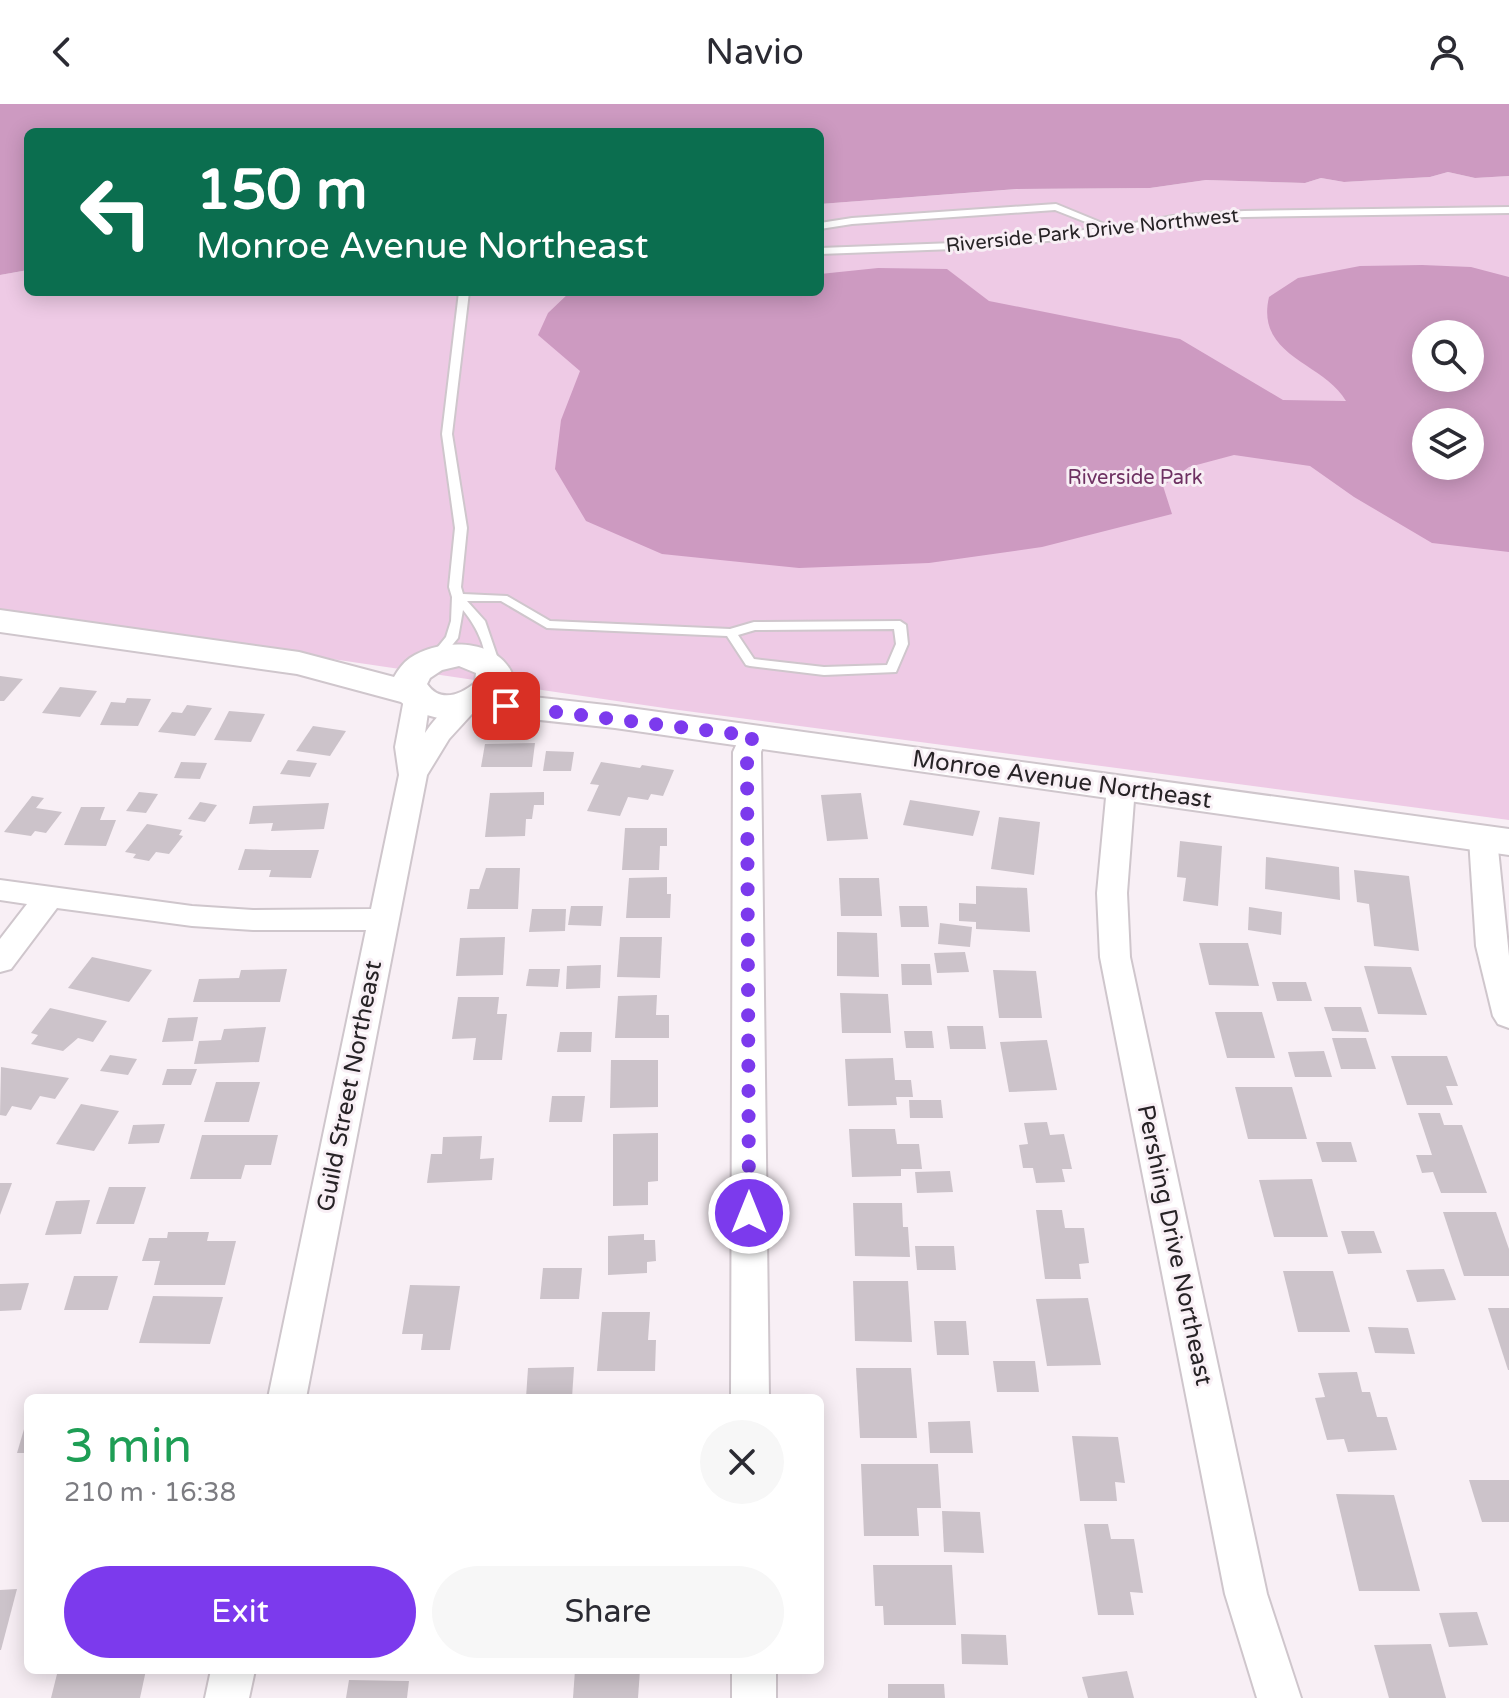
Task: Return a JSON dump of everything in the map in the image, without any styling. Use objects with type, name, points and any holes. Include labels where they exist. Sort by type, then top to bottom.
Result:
[{"type":"main road","points":[[0,621],[423,678],[459,655],[482,660],[492,669],[493,687],[470,703],[440,707],[423,678]]},
{"type":"main road","name":"Monroe Avenue Northeast","points":[[492,669],[530,689],[615,717]]},
{"type":"main road","name":"Monroe Avenue Northeast","points":[[470,703],[615,717],[1496,840]]},
{"type":"street","name":"Guild Street Northeast","points":[[413,775],[409,747],[423,678]]},
{"type":"street","name":"Guild Street Northeast","points":[[288,1394],[413,775],[438,734],[470,703]]},
{"type":"street","points":[[750,1394],[747,752],[753,736]]},
{"type":"street","name":"Pershing Drive Northeast","points":[[1121,787],[1110,886],[1115,957],[1246,1594],[1279,1698]]},
{"type":"street","points":[[1496,840],[1491,946],[1509,1016]]},
{"type":"street","points":[[0,890],[192,916],[253,920],[382,919]]},
{"type":"street","points":[[0,961],[49,897]]},
{"type":"street","points":[[227,1698],[232,1674]]},
{"type":"street","points":[[754,1674],[754,1698]]},
{"type":"lane","points":[[824,225],[1056,207],[1112,229]]},
{"type":"lane","name":"Riverside Park Drive Northwest","points":[[824,251],[981,245],[1173,219],[1244,214],[1509,210]]},
{"type":"lane","points":[[464,296],[447,434],[461,528],[455,587],[458,597],[479,621],[492,659],[492,669]]},
{"type":"lane","points":[[458,597],[503,598],[547,624],[731,633],[754,626],[900,625],[902,644],[892,669],[824,671],[750,662],[731,633]]},
{"type":"lane","points":[[423,678],[452,638],[458,597]]},
{"type":"green space","name":"Riverside Park","points":[[1448,172],[1475,178],[1509,176],[1509,820],[671,709],[0,610],[0,275],[24,271],[24,296],[824,296],[824,204],[1018,189],[1150,188],[1206,180],[1305,183],[1321,178],[1344,182],[1430,177]]},
{"type":"shaded area","points":[[0,104],[1509,104],[1509,176],[1475,178],[1448,172],[1430,177],[1344,182],[1321,178],[1305,183],[1206,180],[1150,188],[1017,189],[824,204],[824,128],[24,128],[24,271],[0,275]]},
{"type":"shaded area","points":[[1360,266],[1471,267],[1509,277],[1509,552],[1432,543],[1354,497],[1310,466],[1234,455],[1189,467],[1163,486],[1172,514],[1042,547],[929,563],[799,568],[662,554],[586,521],[555,469],[561,420],[580,371],[538,335],[548,313],[566,296],[824,296],[824,274],[878,268],[947,269],[989,301],[1180,339],[1283,400],[1346,401],[1323,377],[1281,346],[1272,333],[1267,317],[1269,297],[1298,278]]},
{"type":"building","points":[[0,676],[23,679],[4,701],[0,701]]},
{"type":"building","points":[[60,687],[97,691],[80,717],[42,713]]},
{"type":"building","points":[[127,698],[151,699],[138,726],[100,725],[111,702],[125,703]]},
{"type":"building","points":[[187,705],[212,708],[195,736],[158,732],[172,712],[182,713]]},
{"type":"building","points":[[229,711],[265,714],[251,742],[214,740]]},
{"type":"building","points":[[313,726],[346,731],[330,756],[296,751]]},
{"type":"building","points":[[535,743],[532,767],[481,767],[485,744]]},
{"type":"building","points":[[546,751],[574,752],[571,771],[543,771]]},
{"type":"building","points":[[288,760],[317,763],[310,777],[280,774]]},
{"type":"building","points":[[181,762],[207,763],[200,779],[174,778]]},
{"type":"building","points":[[601,762],[674,770],[663,796],[651,794],[648,800],[628,797],[620,816],[587,811],[599,785],[590,784]]},
{"type":"building","points":[[139,792],[158,794],[146,813],[126,811]]},
{"type":"building","points":[[544,792],[544,805],[534,805],[532,819],[526,819],[525,836],[485,837],[490,793]]},
{"type":"building","points":[[861,793],[868,839],[827,841],[821,795]]},
{"type":"building","points":[[32,796],[44,798],[36,808],[62,812],[46,833],[35,831],[31,836],[4,832]]},
{"type":"building","points":[[910,800],[980,811],[973,836],[903,825]]},
{"type":"building","points":[[200,802],[217,805],[205,822],[188,819]]},
{"type":"building","points":[[329,803],[324,829],[271,831],[273,823],[249,824],[253,806]]},
{"type":"building","points":[[81,807],[105,807],[100,820],[116,820],[106,846],[64,845]]},
{"type":"building","points":[[999,817],[1040,822],[1034,875],[991,869]]},
{"type":"building","points":[[147,824],[182,830],[179,835],[183,836],[169,854],[156,852],[149,861],[133,858],[136,854],[125,852]]},
{"type":"building","points":[[625,828],[667,828],[667,846],[660,846],[659,870],[622,870]]},
{"type":"building","points":[[1180,841],[1222,846],[1218,906],[1183,901],[1186,878],[1177,877]]},
{"type":"building","points":[[245,849],[319,850],[311,878],[269,877],[271,870],[238,870]]},
{"type":"building","points":[[1266,857],[1339,867],[1340,900],[1265,889]]},
{"type":"building","points":[[486,868],[520,868],[518,909],[467,909],[470,889],[479,889]]},
{"type":"building","points":[[1354,870],[1409,876],[1419,951],[1374,946],[1369,904],[1357,902]]},
{"type":"building","points":[[667,877],[667,894],[671,894],[670,918],[626,918],[629,878]]},
{"type":"building","points":[[839,878],[879,878],[882,916],[841,916]]},
{"type":"building","points":[[976,886],[1027,888],[1030,932],[976,929],[976,922],[959,921],[959,903],[976,904]]},
{"type":"building","points":[[571,906],[603,906],[601,926],[568,925]]},
{"type":"building","points":[[899,906],[927,906],[929,927],[901,927]]},
{"type":"building","points":[[1249,907],[1282,912],[1281,935],[1248,930]]},
{"type":"building","points":[[532,909],[566,909],[565,931],[529,932]]},
{"type":"building","points":[[940,923],[972,927],[970,947],[938,944]]},
{"type":"building","points":[[837,932],[877,933],[879,977],[837,976]]},
{"type":"building","points":[[505,937],[503,975],[456,976],[460,938]]},
{"type":"building","points":[[620,937],[662,937],[660,978],[617,977]]},
{"type":"building","points":[[1199,943],[1248,943],[1259,986],[1209,985]]},
{"type":"building","points":[[965,952],[969,972],[937,973],[934,953]]},
{"type":"building","points":[[92,957],[152,970],[129,1002],[68,988]]},
{"type":"building","points":[[901,964],[930,964],[932,985],[902,985]]},
{"type":"building","points":[[601,965],[600,988],[566,989],[567,966]]},
{"type":"building","points":[[1364,966],[1411,967],[1427,1015],[1378,1014]]},
{"type":"building","points":[[287,969],[280,1002],[193,1002],[199,979],[239,978],[241,970]]},
{"type":"building","points":[[529,969],[560,969],[558,987],[526,986]]},
{"type":"building","points":[[993,970],[1036,971],[1042,1018],[999,1018]]},
{"type":"building","points":[[1272,982],[1306,982],[1312,1001],[1277,1001]]},
{"type":"building","points":[[840,993],[888,994],[891,1033],[842,1033]]},
{"type":"building","points":[[657,995],[656,1015],[669,1015],[669,1038],[615,1038],[618,996]]},
{"type":"building","points":[[458,997],[499,997],[497,1014],[507,1014],[502,1060],[473,1060],[476,1038],[452,1039]]},
{"type":"building","points":[[1324,1007],[1361,1007],[1369,1032],[1332,1031]]},
{"type":"building","points":[[50,1008],[107,1021],[93,1042],[78,1038],[63,1051],[31,1044],[38,1035],[31,1033]]},
{"type":"building","points":[[1215,1012],[1262,1012],[1275,1058],[1227,1058]]},
{"type":"building","points":[[198,1017],[193,1041],[162,1042],[168,1018]]},
{"type":"building","points":[[947,1026],[983,1026],[986,1049],[950,1049]]},
{"type":"building","points":[[266,1027],[259,1062],[194,1064],[199,1041],[221,1040],[224,1029]]},
{"type":"building","points":[[904,1031],[932,1031],[934,1048],[906,1048]]},
{"type":"building","points":[[560,1032],[592,1032],[591,1052],[557,1052]]},
{"type":"building","points":[[1332,1038],[1366,1038],[1376,1069],[1341,1069]]},
{"type":"building","points":[[1047,1040],[1057,1090],[1009,1092],[1000,1042]]},
{"type":"building","points":[[1324,1051],[1332,1077],[1295,1077],[1288,1052]]},
{"type":"building","points":[[110,1055],[137,1059],[128,1075],[100,1071]]},
{"type":"building","points":[[1391,1056],[1447,1056],[1458,1086],[1446,1086],[1453,1105],[1407,1105]]},
{"type":"building","points":[[893,1058],[895,1080],[911,1080],[913,1097],[896,1097],[897,1105],[848,1106],[845,1059]]},
{"type":"building","points":[[611,1060],[658,1060],[658,1107],[610,1108]]},
{"type":"building","points":[[1,1067],[69,1078],[55,1099],[40,1096],[31,1110],[12,1106],[6,1116],[0,1115]]},
{"type":"building","points":[[167,1069],[197,1069],[191,1085],[162,1085]]},
{"type":"building","points":[[216,1082],[260,1082],[249,1122],[204,1122]]},
{"type":"building","points":[[1235,1087],[1292,1087],[1307,1139],[1248,1139]]},
{"type":"building","points":[[552,1096],[585,1096],[582,1122],[549,1122]]},
{"type":"building","points":[[909,1100],[941,1100],[943,1118],[910,1118]]},
{"type":"building","points":[[81,1104],[119,1111],[94,1151],[56,1144]]},
{"type":"building","points":[[1418,1113],[1440,1113],[1444,1125],[1462,1125],[1487,1193],[1441,1193],[1433,1172],[1422,1173],[1416,1155],[1432,1155]]},
{"type":"building","points":[[1047,1122],[1050,1135],[1064,1134],[1072,1169],[1062,1169],[1065,1182],[1036,1183],[1033,1168],[1023,1168],[1019,1145],[1028,1144],[1024,1123]]},
{"type":"building","points":[[165,1124],[159,1143],[128,1144],[133,1125]]},
{"type":"building","points":[[849,1129],[895,1129],[897,1144],[919,1144],[922,1169],[901,1169],[901,1176],[852,1177]]},
{"type":"building","points":[[658,1133],[658,1181],[648,1182],[648,1205],[613,1206],[613,1134]]},
{"type":"building","points":[[202,1135],[278,1135],[271,1165],[245,1165],[241,1179],[190,1179]]},
{"type":"building","points":[[482,1136],[480,1159],[494,1158],[492,1180],[427,1183],[431,1154],[442,1154],[443,1137]]},
{"type":"building","points":[[1316,1142],[1351,1142],[1357,1162],[1322,1162]]},
{"type":"building","points":[[950,1171],[953,1192],[917,1193],[915,1172]]},
{"type":"building","points":[[1312,1179],[1328,1237],[1274,1237],[1259,1180]]},
{"type":"building","points":[[0,1183],[12,1183],[0,1215]]},
{"type":"building","points":[[109,1187],[146,1187],[134,1224],[96,1224]]},
{"type":"building","points":[[90,1200],[81,1234],[45,1235],[56,1201]]},
{"type":"building","points":[[853,1203],[902,1203],[903,1227],[908,1227],[910,1257],[855,1256]]},
{"type":"building","points":[[1036,1210],[1062,1210],[1065,1228],[1084,1228],[1089,1263],[1079,1264],[1081,1279],[1045,1279]]},
{"type":"building","points":[[1443,1212],[1496,1212],[1509,1249],[1509,1276],[1464,1276]]},
{"type":"building","points":[[1341,1231],[1374,1231],[1382,1253],[1348,1254]]},
{"type":"building","points":[[168,1232],[209,1232],[207,1241],[236,1241],[225,1285],[154,1285],[160,1261],[142,1261],[149,1238],[167,1238]]},
{"type":"building","points":[[644,1234],[644,1240],[655,1240],[656,1261],[647,1262],[647,1273],[608,1275],[608,1236]]},
{"type":"building","points":[[915,1246],[954,1246],[956,1270],[917,1270]]},
{"type":"building","points":[[543,1268],[582,1268],[579,1299],[540,1299]]},
{"type":"building","points":[[1444,1269],[1456,1300],[1417,1302],[1406,1270]]},
{"type":"building","points":[[1283,1271],[1333,1271],[1350,1332],[1298,1332]]},
{"type":"building","points":[[74,1276],[118,1276],[108,1310],[64,1310]]},
{"type":"building","points":[[853,1281],[908,1281],[912,1342],[855,1341]]},
{"type":"building","points":[[29,1283],[21,1310],[0,1311],[0,1284]]},
{"type":"building","points":[[410,1285],[460,1286],[450,1350],[421,1350],[423,1334],[402,1334]]},
{"type":"building","points":[[153,1296],[223,1297],[210,1344],[139,1343]]},
{"type":"building","points":[[1088,1298],[1101,1365],[1047,1366],[1036,1299]]},
{"type":"building","points":[[1488,1308],[1509,1308],[1509,1370],[1508,1370]]},
{"type":"building","points":[[602,1312],[650,1312],[648,1340],[656,1340],[655,1371],[597,1371]]},
{"type":"building","points":[[934,1321],[966,1321],[969,1355],[937,1355]]},
{"type":"building","points":[[1368,1327],[1408,1328],[1415,1354],[1375,1353]]},
{"type":"building","points":[[993,1361],[1035,1361],[1039,1392],[997,1392]]},
{"type":"building","points":[[574,1367],[572,1394],[526,1394],[528,1368]]},
{"type":"building","points":[[856,1368],[911,1368],[917,1438],[860,1438]]},
{"type":"building","points":[[1357,1372],[1362,1392],[1370,1392],[1377,1417],[1387,1417],[1397,1450],[1348,1452],[1344,1439],[1327,1440],[1315,1398],[1325,1397],[1318,1373]]},
{"type":"building","points":[[970,1421],[973,1453],[930,1453],[928,1422]]},
{"type":"building","points":[[24,1429],[24,1453],[17,1453]]},
{"type":"building","points":[[1072,1436],[1118,1437],[1125,1483],[1115,1482],[1117,1501],[1080,1501]]},
{"type":"building","points":[[861,1464],[938,1464],[941,1508],[917,1508],[919,1536],[864,1536]]},
{"type":"building","points":[[1469,1480],[1509,1480],[1509,1522],[1482,1522]]},
{"type":"building","points":[[1336,1494],[1394,1495],[1420,1591],[1359,1591]]},
{"type":"building","points":[[942,1511],[980,1512],[984,1553],[944,1552]]},
{"type":"building","points":[[1084,1524],[1108,1524],[1111,1539],[1134,1539],[1143,1593],[1130,1592],[1134,1615],[1098,1615]]},
{"type":"building","points":[[873,1565],[952,1565],[956,1625],[884,1625],[883,1606],[875,1606]]},
{"type":"building","points":[[17,1589],[1,1650],[0,1650],[0,1590]]},
{"type":"building","points":[[1477,1612],[1488,1645],[1449,1647],[1439,1613]]},
{"type":"building","points":[[961,1634],[1006,1635],[1008,1665],[962,1664]]},
{"type":"building","points":[[1431,1644],[1446,1698],[1389,1698],[1374,1645]]},
{"type":"building","points":[[1127,1671],[1134,1698],[1088,1698],[1082,1677]]},
{"type":"building","points":[[57,1674],[145,1674],[140,1698],[51,1698]]},
{"type":"building","points":[[575,1674],[640,1674],[638,1698],[573,1698]]},
{"type":"building","points":[[349,1680],[409,1681],[407,1698],[346,1698]]},
{"type":"building","points":[[888,1684],[944,1684],[945,1698],[888,1698]]},
{"type":"route","points":[[506,706],[753,736],[747,752],[749,1213]]}]
